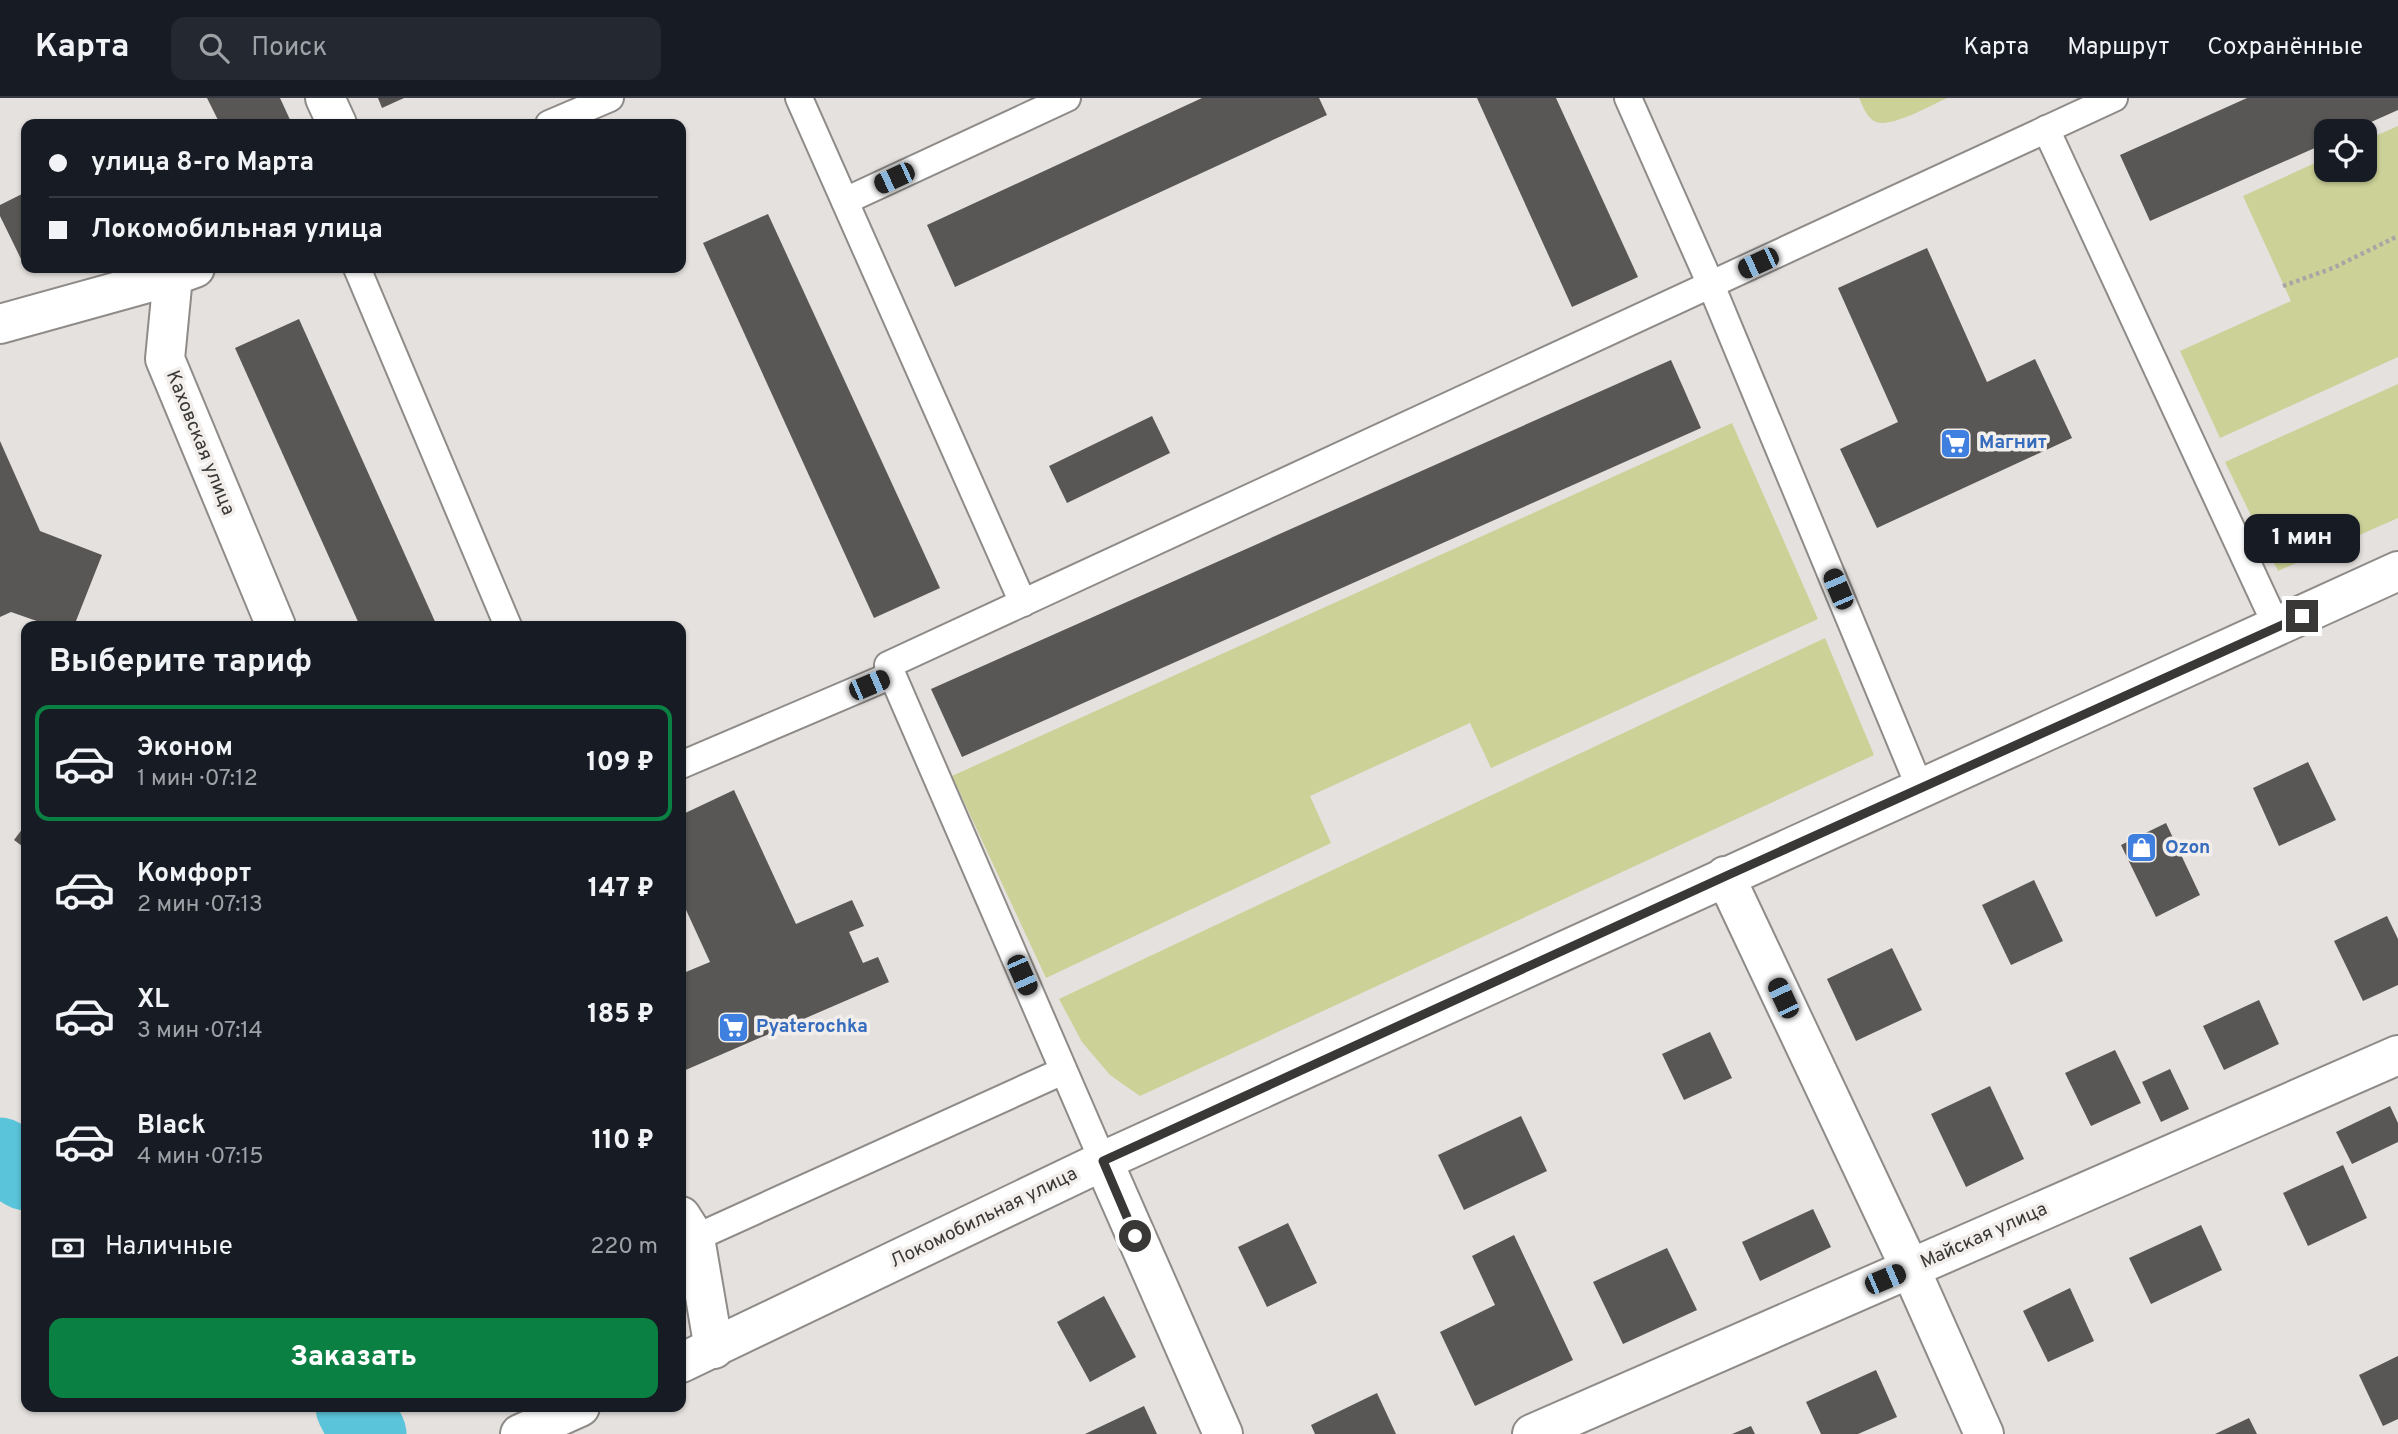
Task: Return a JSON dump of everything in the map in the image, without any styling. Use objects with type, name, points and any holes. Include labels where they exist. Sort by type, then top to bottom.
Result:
[{"type":"street","points":[[325,98],[335,119]]},
{"type":"street","points":[[0,324],[180,273]]},
{"type":"street","name":"Каховская улица","points":[[184,273],[165,359],[274,621]]},
{"type":"street","name":"Локомобильная улица","points":[[697,1356],[1103,1161],[2398,571]]},
{"type":"street","points":[[1726,876],[1910,1268],[1984,1434]]},
{"type":"street","name":"Майская улица","points":[[1532,1434],[2398,1055]]},
{"type":"street","points":[[1103,1161],[1223,1434]]},
{"type":"street","points":[[688,1227],[697,1356]]},
{"type":"lane","points":[[561,119],[610,98]]},
{"type":"lane","points":[[799,98],[1023,603]]},
{"type":"lane","points":[[845,201],[1067,98]]},
{"type":"lane","points":[[1628,98],[1711,285],[1920,788]]},
{"type":"lane","points":[[1103,1161],[888,665],[2113,98]]},
{"type":"lane","points":[[2046,129],[2277,627]]},
{"type":"lane","points":[[359,273],[506,621]]},
{"type":"lane","points":[[686,763],[892,676]]},
{"type":"lane","points":[[688,1227],[1063,1071]]},
{"type":"path","points":[[2283,286],[2333,268],[2398,236]]},
{"type":"green space","points":[[1859,98],[1947,98],[1899,120],[1881,123],[1869,116]]},
{"type":"green space","points":[[2398,126],[2398,357],[2220,438],[2180,351],[2291,301],[2243,196],[2314,163],[2314,182],[2377,182],[2377,135]]},
{"type":"green space","points":[[2398,384],[2398,518],[2278,571],[2225,462]]},
{"type":"green space","points":[[1732,423],[1818,619],[1491,768],[1470,723],[1310,796],[1331,843],[1046,978],[952,776]]},
{"type":"green space","points":[[1825,638],[1874,755],[1140,1096],[1110,1075],[1082,1042],[1059,999]]},
{"type":"building","points":[[207,98],[280,98],[290,119],[218,119]]},
{"type":"building","points":[[378,98],[404,98],[382,108]]},
{"type":"building","points":[[1202,98],[1319,98],[1327,115],[955,287],[927,225]]},
{"type":"building","points":[[1477,98],[1556,98],[1638,277],[1572,307]]},
{"type":"building","points":[[2247,98],[2398,98],[2398,110],[2377,119],[2314,119],[2314,148],[2150,221],[2120,155]]},
{"type":"building","points":[[21,194],[21,259],[0,216],[0,205]]},
{"type":"building","points":[[768,214],[940,588],[874,618],[703,243]]},
{"type":"building","points":[[1927,248],[1987,382],[2035,359],[2072,438],[1877,528],[1840,449],[1898,422],[1838,288]]},
{"type":"building","points":[[299,319],[435,621],[358,621],[235,348]]},
{"type":"building","points":[[1671,360],[1701,428],[962,757],[931,689]]},
{"type":"building","points":[[1152,416],[1170,453],[1067,503],[1049,466]]},
{"type":"building","points":[[0,441],[40,531],[102,555],[76,621],[37,621],[11,612],[0,617]]},
{"type":"building","points":[[2308,762],[2336,820],[2279,846],[2253,788]]},
{"type":"building","points":[[734,790],[796,924],[852,900],[864,926],[849,932],[863,963],[878,957],[889,982],[686,1070],[686,972],[710,962],[686,910],[686,813]]},
{"type":"building","points":[[2166,823],[2200,895],[2156,917],[2121,845]]},
{"type":"building","points":[[21,831],[21,845],[14,840]]},
{"type":"building","points":[[2034,880],[2063,941],[2011,965],[1982,905]]},
{"type":"building","points":[[2387,916],[2398,939],[2398,985],[2363,1001],[2334,941]]},
{"type":"building","points":[[1892,948],[1922,1010],[1856,1041],[1827,979]]},
{"type":"building","points":[[2259,1000],[2279,1044],[2224,1070],[2203,1026]]},
{"type":"building","points":[[1710,1032],[1732,1078],[1684,1100],[1662,1054]]},
{"type":"building","points":[[2115,1050],[2141,1103],[2091,1126],[2065,1073]]},
{"type":"building","points":[[2170,1069],[2189,1109],[2161,1122],[2142,1082]]},
{"type":"building","points":[[1990,1086],[2024,1159],[1966,1187],[1931,1114]]},
{"type":"building","points":[[2390,1106],[2398,1123],[2398,1142],[2352,1164],[2336,1132]]},
{"type":"building","points":[[1521,1116],[1547,1171],[1464,1210],[1438,1155]]},
{"type":"building","points":[[2343,1165],[2367,1218],[2308,1246],[2283,1193]]},
{"type":"building","points":[[1813,1209],[1831,1247],[1760,1281],[1742,1242]]},
{"type":"building","points":[[1288,1223],[1317,1283],[1267,1307],[1238,1247]]},
{"type":"building","points":[[2201,1225],[2222,1270],[2151,1304],[2129,1258]]},
{"type":"building","points":[[1514,1235],[1573,1360],[1475,1406],[1440,1332],[1495,1305],[1472,1256]]},
{"type":"building","points":[[1667,1248],[1697,1310],[1623,1344],[1593,1282]]},
{"type":"building","points":[[2070,1288],[2094,1341],[2048,1362],[2023,1311]]},
{"type":"building","points":[[1104,1296],[1136,1357],[1090,1382],[1057,1322]]},
{"type":"building","points":[[2398,1356],[2398,1419],[2383,1426],[2359,1375]]},
{"type":"building","points":[[1876,1370],[1897,1417],[1858,1434],[1821,1434],[1806,1402]]},
{"type":"building","points":[[1377,1393],[1396,1434],[1315,1434],[1311,1425]]},
{"type":"building","points":[[1144,1406],[1157,1434],[1085,1434]]},
{"type":"building","points":[[2249,1418],[2257,1434],[2215,1434]]},
{"type":"building","points":[[1751,1426],[1755,1434],[1732,1434]]},
{"type":"waterway","points":[[0,1156],[21,1169]]},
{"type":"waterway","points":[[357,1412],[368,1434]]},
{"type":"place","name":"Магнит","points":[[1956,443]]},
{"type":"place","name":"Ozon","points":[[2142,848]]},
{"type":"place","name":"Pyaterochka","points":[[733,1027]]},
{"type":"route","points":[[1135,1236],[1103,1161],[2302,616]]}]
